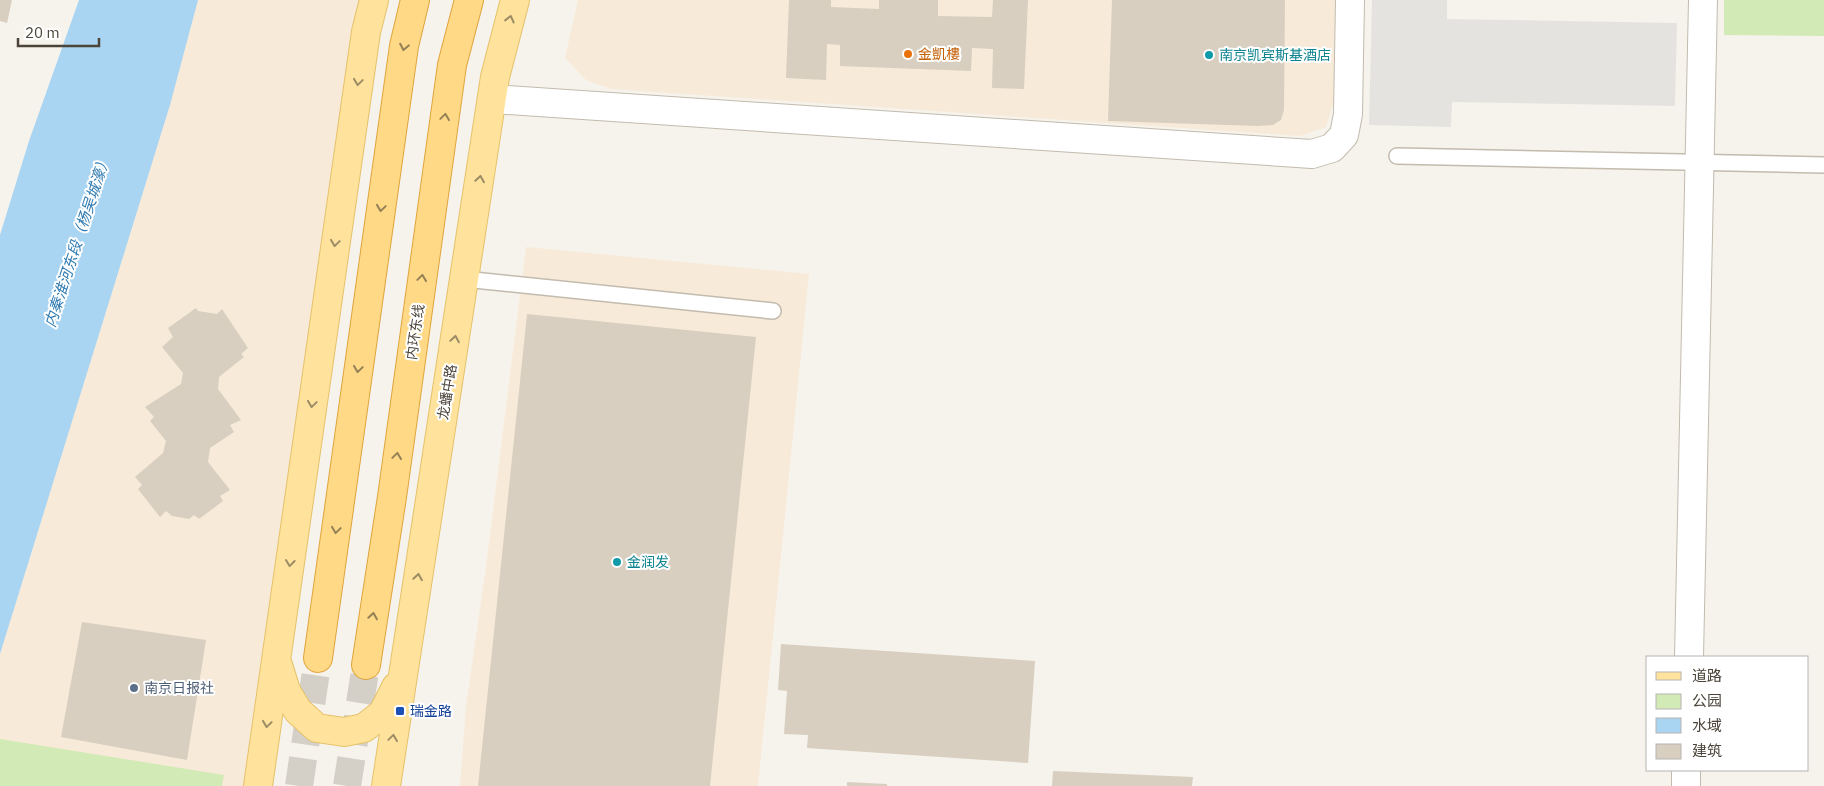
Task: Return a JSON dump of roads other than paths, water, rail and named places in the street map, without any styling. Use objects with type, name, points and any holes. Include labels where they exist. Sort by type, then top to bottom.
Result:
[{"type":"highway","points":[[318,658],[404,46],[415,0]]},
{"type":"highway","name":"内环东线","points":[[366,665],[392,497],[452,66],[469,0]]},
{"type":"main road","points":[[258,786],[364,42],[374,0]]},
{"type":"main road","name":"龙蟠中路","points":[[386,786],[495,77],[515,0]]},
{"type":"main road","points":[[277,661],[286,691],[298,711],[317,728],[344,732],[364,728],[383,713],[402,674]]},
{"type":"street","points":[[492,99],[1312,154],[1332,148],[1344,135],[1348,114],[1350,0]]},
{"type":"street","points":[[1689,656],[1703,0]]},
{"type":"street","points":[[1686,771],[1686,786]]},
{"type":"lane","points":[[1397,156],[1824,166]]},
{"type":"lane","points":[[464,279],[773,311]]},
{"type":"water","name":"内秦淮河东段（杨吴城濠）","points":[[79,0],[198,0],[170,105],[0,654],[0,235],[29,141]]},
{"type":"tunnel","points":[[299,786],[318,658]]},
{"type":"tunnel","points":[[347,786],[366,665]]},
{"type":"place","name":"金凱樓","points":[[908,54]]},
{"type":"place","name":"南京凯宾斯基酒店","points":[[1209,55]]},
{"type":"place","name":"金润发","points":[[617,562]]},
{"type":"place","name":"南京日报社","points":[[134,688]]},
{"type":"place","name":"瑞金路","points":[[400,711]]}]
